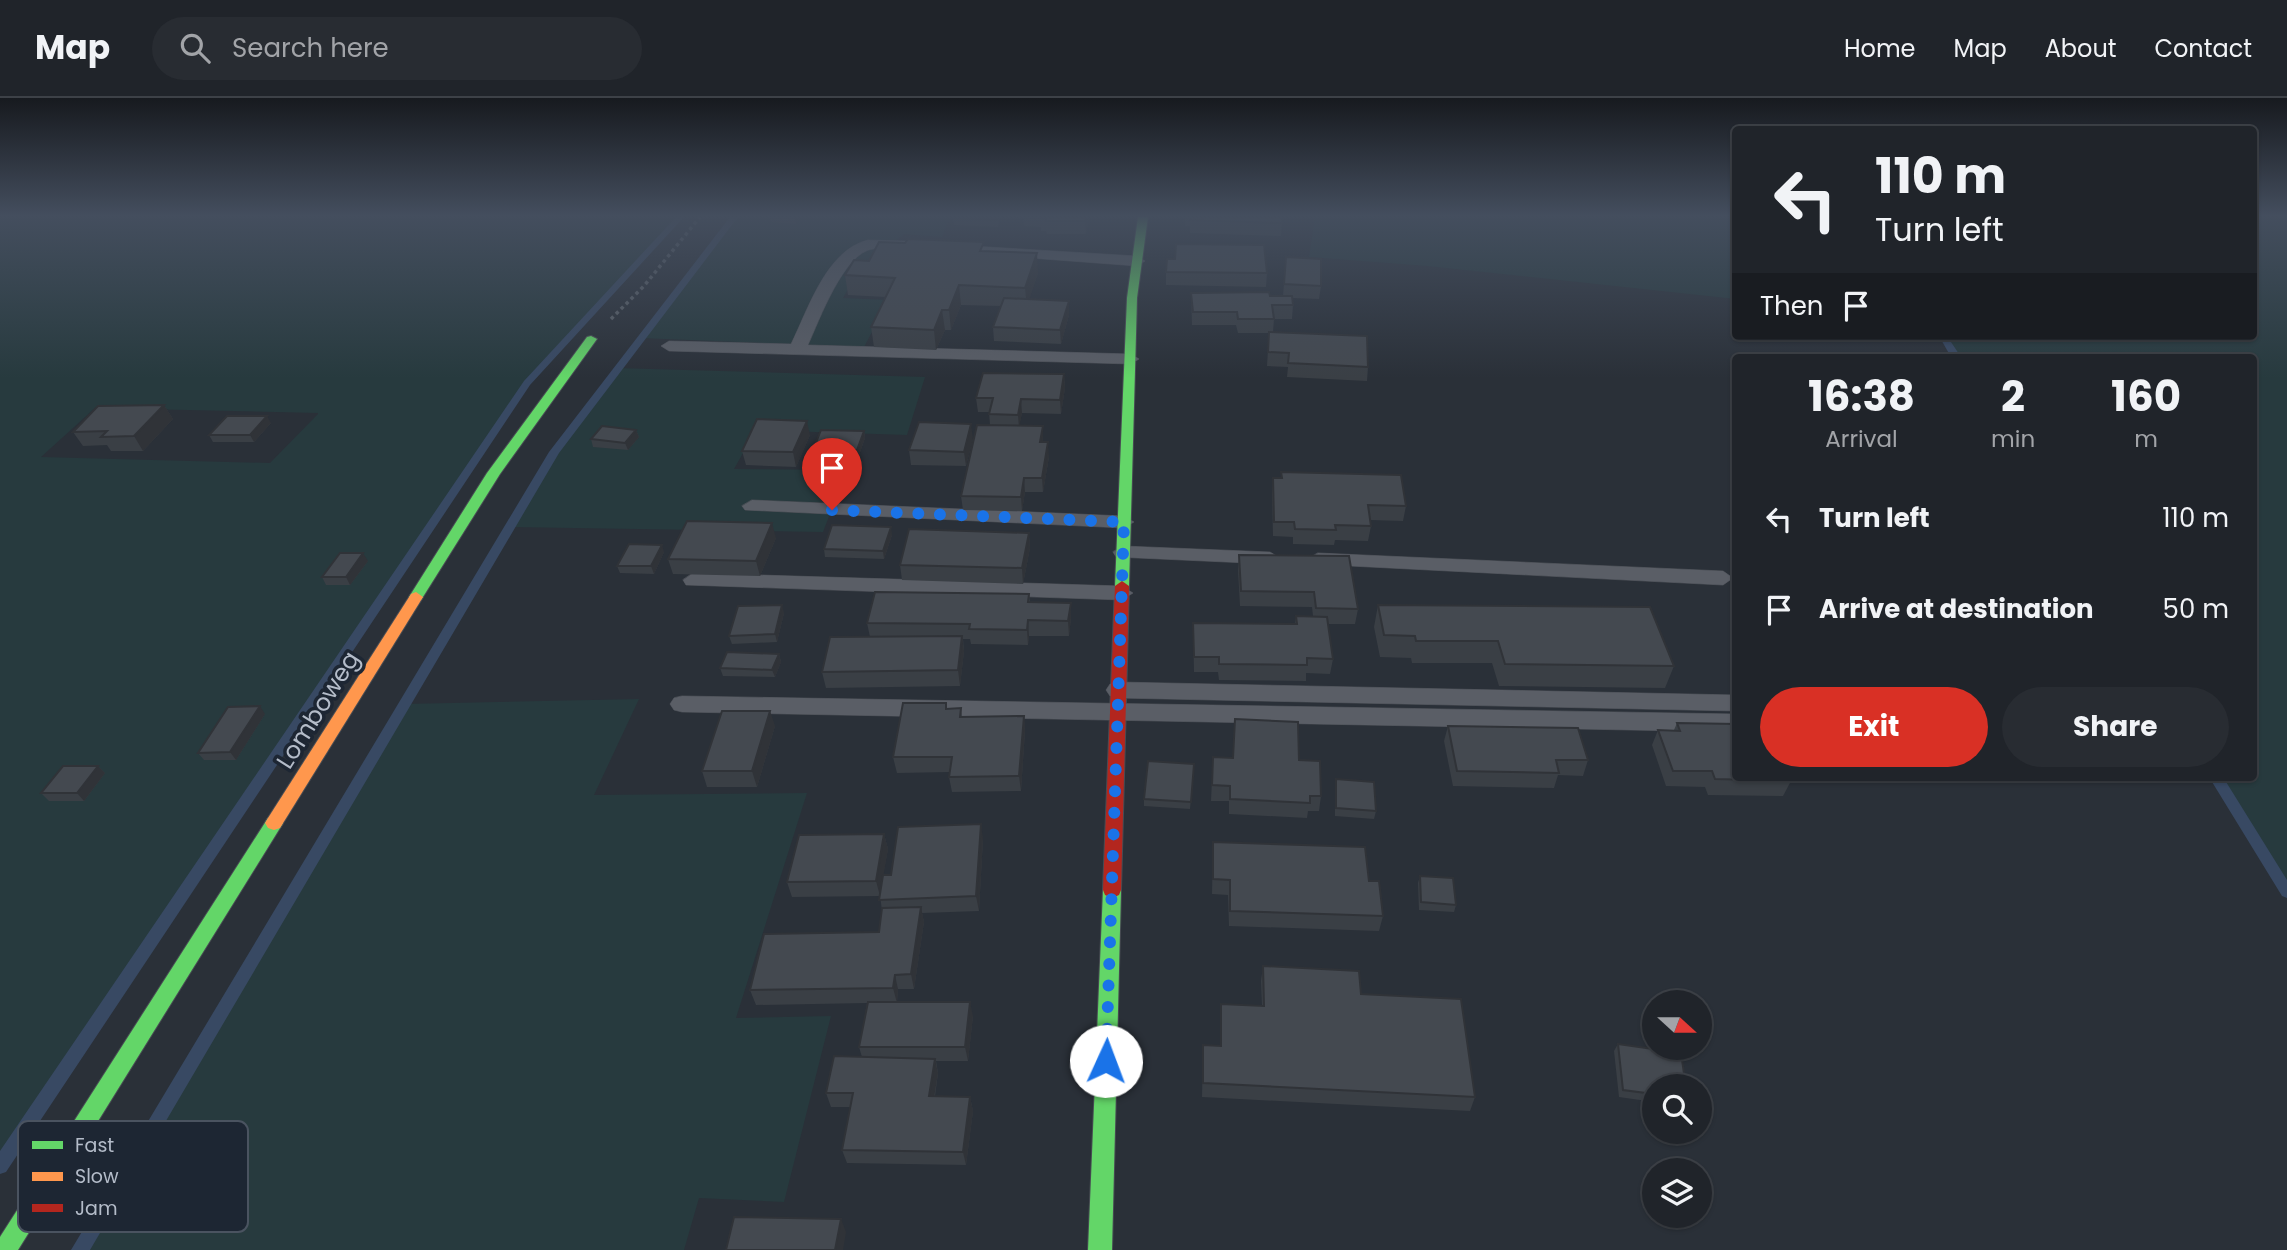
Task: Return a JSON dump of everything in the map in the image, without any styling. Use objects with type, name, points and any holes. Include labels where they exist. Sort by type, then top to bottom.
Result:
[{"type":"street","points":[[1100,1250],[1132,298],[1136,271]]},
{"type":"street","name":"Lomboweg","points":[[86,1121],[494,473],[591,339]]},
{"type":"street","name":"Lomboweg","points":[[5,1250],[18,1229]]},
{"type":"lane","points":[[797,350],[839,271]]},
{"type":"lane","points":[[669,346],[1131,359]]},
{"type":"lane","points":[[752,506],[1124,522]]},
{"type":"lane","points":[[1123,552],[1723,578]]},
{"type":"lane","points":[[693,580],[1122,593]]},
{"type":"lane","points":[[1118,700],[1732,723]]},
{"type":"lane","points":[[682,704],[1118,700],[1732,703]]},
{"type":"path","points":[[591,339],[657,271]]},
{"type":"green space","points":[[0,271],[630,271],[527,383],[30,1121],[18,1121],[18,1139],[0,1166]],"holes":[[[95,408],[318,414],[270,463],[41,457]]]},
{"type":"green space","points":[[692,271],[859,271],[843,298],[889,300],[864,347],[640,338]]},
{"type":"green space","points":[[1472,271],[1732,271],[1732,299]]},
{"type":"green space","points":[[2257,271],[2287,271],[2287,892],[2218,781],[2257,781],[2257,354],[1954,354],[1945,340],[2257,340]]},
{"type":"green space","points":[[616,368],[925,377],[907,435],[756,430],[734,469],[847,470],[823,532],[510,527],[554,452]]},
{"type":"green space","points":[[639,699],[594,795],[807,793],[736,1018],[831,1016],[784,1202],[699,1198],[684,1250],[80,1250],[91,1232],[248,1232],[248,1121],[157,1121],[405,704]]},
{"type":"building","points":[[848,271],[1031,271],[1025,288],[959,285],[949,310],[942,310],[934,330],[871,327],[895,278],[845,275]]},
{"type":"building","points":[[1267,271],[1267,273],[1166,272]]},
{"type":"building","points":[[1285,271],[1321,271],[1321,286],[1284,284]]},
{"type":"building","points":[[1269,292],[1270,296],[1292,296],[1293,305],[1272,305],[1274,319],[1238,319],[1237,312],[1193,312],[1191,293]]},
{"type":"building","points":[[1004,298],[1069,301],[1060,330],[993,327]]},
{"type":"building","points":[[1269,332],[1367,336],[1368,367],[1288,363],[1289,353],[1268,352]]},
{"type":"building","points":[[983,373],[1064,374],[1060,400],[1021,399],[1018,415],[989,414],[993,398],[976,398]]},
{"type":"building","points":[[164,405],[134,436],[101,437],[107,431],[73,432],[98,406]]},
{"type":"building","points":[[227,416],[267,416],[250,435],[209,435]]},
{"type":"building","points":[[757,419],[807,421],[793,452],[742,451]]},
{"type":"building","points":[[919,422],[971,424],[964,452],[909,450]]},
{"type":"building","points":[[977,425],[1043,426],[1040,442],[1048,442],[1042,478],[1024,478],[1021,497],[961,496]]},
{"type":"building","points":[[602,426],[636,430],[625,443],[591,439]]},
{"type":"building","points":[[821,430],[864,431],[857,450],[849,450],[846,459],[810,458]]},
{"type":"building","points":[[1281,472],[1401,475],[1406,506],[1368,505],[1371,526],[1335,525],[1336,530],[1295,529],[1294,522],[1274,522],[1273,478],[1282,478]]},
{"type":"building","points":[[687,521],[772,523],[756,561],[668,559]]},
{"type":"building","points":[[832,525],[891,527],[883,551],[824,549]]},
{"type":"building","points":[[909,529],[1029,533],[1022,568],[900,565]]},
{"type":"building","points":[[629,544],[662,545],[651,566],[617,566]]},
{"type":"building","points":[[340,553],[363,553],[346,577],[322,577]]},
{"type":"building","points":[[1239,555],[1349,556],[1358,609],[1316,608],[1314,592],[1241,591]]},
{"type":"building","points":[[875,592],[1029,594],[1028,602],[1071,603],[1068,621],[1028,620],[1027,630],[969,629],[970,624],[867,623]]},
{"type":"building","points":[[782,605],[775,634],[729,636],[738,606]]},
{"type":"building","points":[[1378,605],[1650,607],[1674,666],[1505,664],[1498,641],[1416,641],[1415,636],[1384,635]]},
{"type":"building","points":[[1296,616],[1327,617],[1333,659],[1307,658],[1307,665],[1219,664],[1219,657],[1194,657],[1193,623],[1297,624]]},
{"type":"building","points":[[962,636],[958,670],[822,672],[830,637]]},
{"type":"building","points":[[727,652],[779,654],[772,670],[720,668]]},
{"type":"building","points":[[903,703],[946,703],[946,709],[961,708],[960,717],[1024,716],[1019,776],[949,777],[952,757],[893,757]]},
{"type":"building","points":[[260,706],[230,752],[198,753],[228,707]]},
{"type":"building","points":[[722,711],[770,711],[752,771],[702,771]]},
{"type":"building","points":[[1235,719],[1298,722],[1299,760],[1320,761],[1321,796],[1310,796],[1310,803],[1230,799],[1230,786],[1212,785],[1213,757],[1233,758]]},
{"type":"building","points":[[1677,723],[1732,724],[1732,779],[1715,779],[1712,771],[1673,771],[1658,730],[1680,731]]},
{"type":"building","points":[[1448,726],[1578,728],[1588,760],[1556,760],[1559,773],[1457,771]]},
{"type":"building","points":[[1148,761],[1194,764],[1191,802],[1144,799]]},
{"type":"building","points":[[63,766],[98,766],[77,793],[41,793]]},
{"type":"building","points":[[1336,779],[1374,782],[1376,811],[1336,808]]},
{"type":"building","points":[[981,824],[976,896],[879,900],[883,875],[891,875],[898,827]]},
{"type":"building","points":[[884,834],[876,881],[787,882],[799,835]]},
{"type":"building","points":[[1213,842],[1365,847],[1369,881],[1379,881],[1383,916],[1230,911],[1230,880],[1213,879]]},
{"type":"building","points":[[1420,876],[1453,878],[1456,905],[1421,902]]},
{"type":"building","points":[[921,907],[911,974],[895,975],[893,988],[750,990],[764,934],[879,932],[882,908]]},
{"type":"building","points":[[1263,966],[1359,971],[1361,994],[1461,999],[1475,1097],[1203,1083],[1203,1045],[1221,1046],[1221,1004],[1264,1006]]},
{"type":"building","points":[[868,1002],[970,1002],[965,1047],[859,1047]]},
{"type":"building","points":[[1618,1044],[1642,1047],[1642,1060],[1682,1060],[1684,1074],[1642,1074],[1642,1092],[1623,1090]]},
{"type":"building","points":[[834,1056],[935,1059],[929,1096],[970,1097],[963,1152],[842,1150],[853,1093],[826,1093]]},
{"type":"building","points":[[734,1217],[841,1219],[835,1250],[726,1250]]},
{"type":"waterway","points":[[30,1121],[527,383],[630,271]]},
{"type":"waterway","points":[[157,1121],[554,452],[693,271]]},
{"type":"waterway","points":[[1945,340],[1954,354]]},
{"type":"waterway","points":[[2218,781],[2287,892]]},
{"type":"waterway","points":[[0,1166],[18,1139]]},
{"type":"waterway","points":[[80,1250],[91,1232]]},
{"type":"traffic: fast","points":[[1122,586],[1132,298],[1136,271]]},
{"type":"traffic: fast","points":[[416,597],[494,473],[591,339]]},
{"type":"traffic: fast","points":[[86,1121],[274,823]]},
{"type":"traffic: fast","points":[[1100,1250],[1112,890]]},
{"type":"traffic: fast","points":[[5,1250],[18,1229]]},
{"type":"traffic: slow","points":[[274,823],[416,597]]},
{"type":"traffic: jam","points":[[1112,890],[1122,586]]},
{"type":"route","points":[[832,510],[1124,522],[1106,1061]]}]
